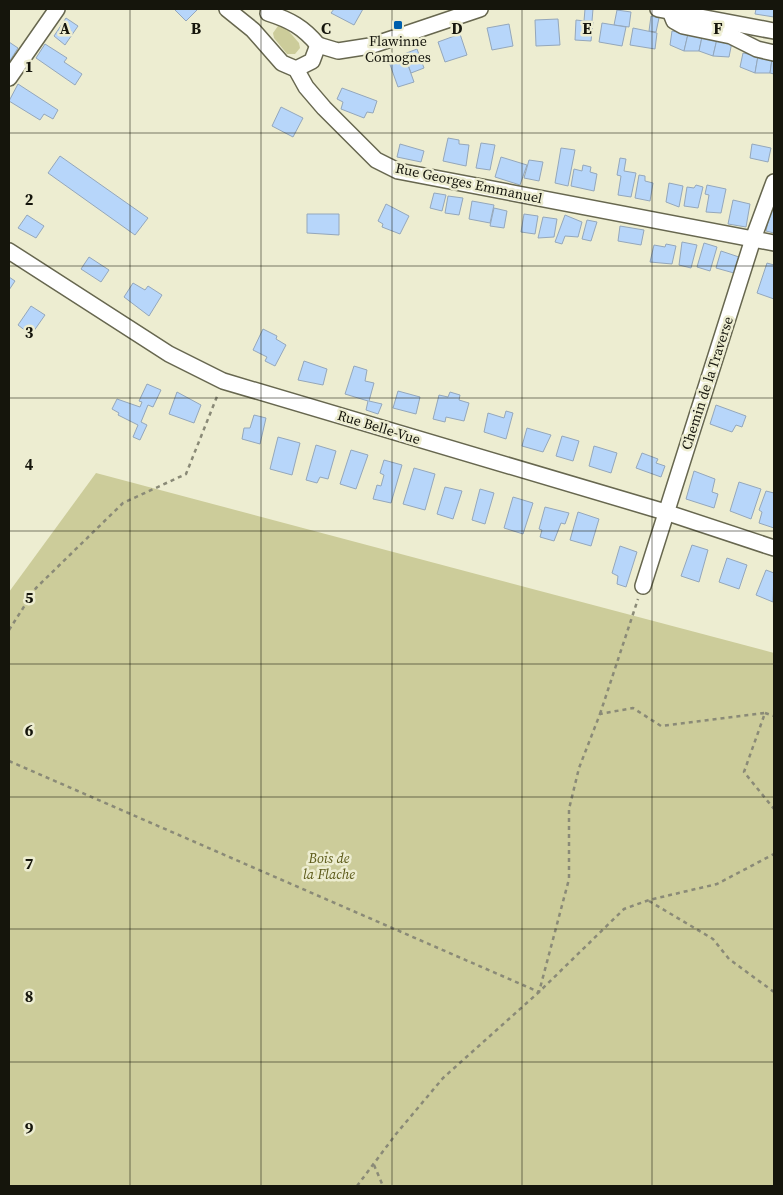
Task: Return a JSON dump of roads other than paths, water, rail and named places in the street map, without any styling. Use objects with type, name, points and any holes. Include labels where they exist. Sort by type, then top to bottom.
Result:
[{"type":"street","points":[[9,78],[56,9]]},
{"type":"street","name":"Rue Georges Emmanuel","points":[[227,9],[254,30],[282,63],[296,69],[306,88],[376,160],[398,171],[774,244]]},
{"type":"street","points":[[254,30],[257,20],[267,11],[290,20],[306,30],[318,45],[338,51],[370,46],[480,9]]},
{"type":"street","points":[[664,10],[774,31]]},
{"type":"street","points":[[664,10],[674,21],[683,26],[731,36],[757,49],[774,53]]},
{"type":"street","points":[[296,69],[312,60],[318,45]]},
{"type":"street","name":"Chemin de la Traverse","points":[[642,586],[753,239],[774,182]]},
{"type":"street","name":"Rue Belle-Vue","points":[[9,251],[169,354],[223,381],[665,512],[774,548]]},
{"type":"place","name":"Flawinne Comognes","points":[[398,25]]},
{"type":"park label","name":"Bois de la Flache","points":[[329,866]]}]
